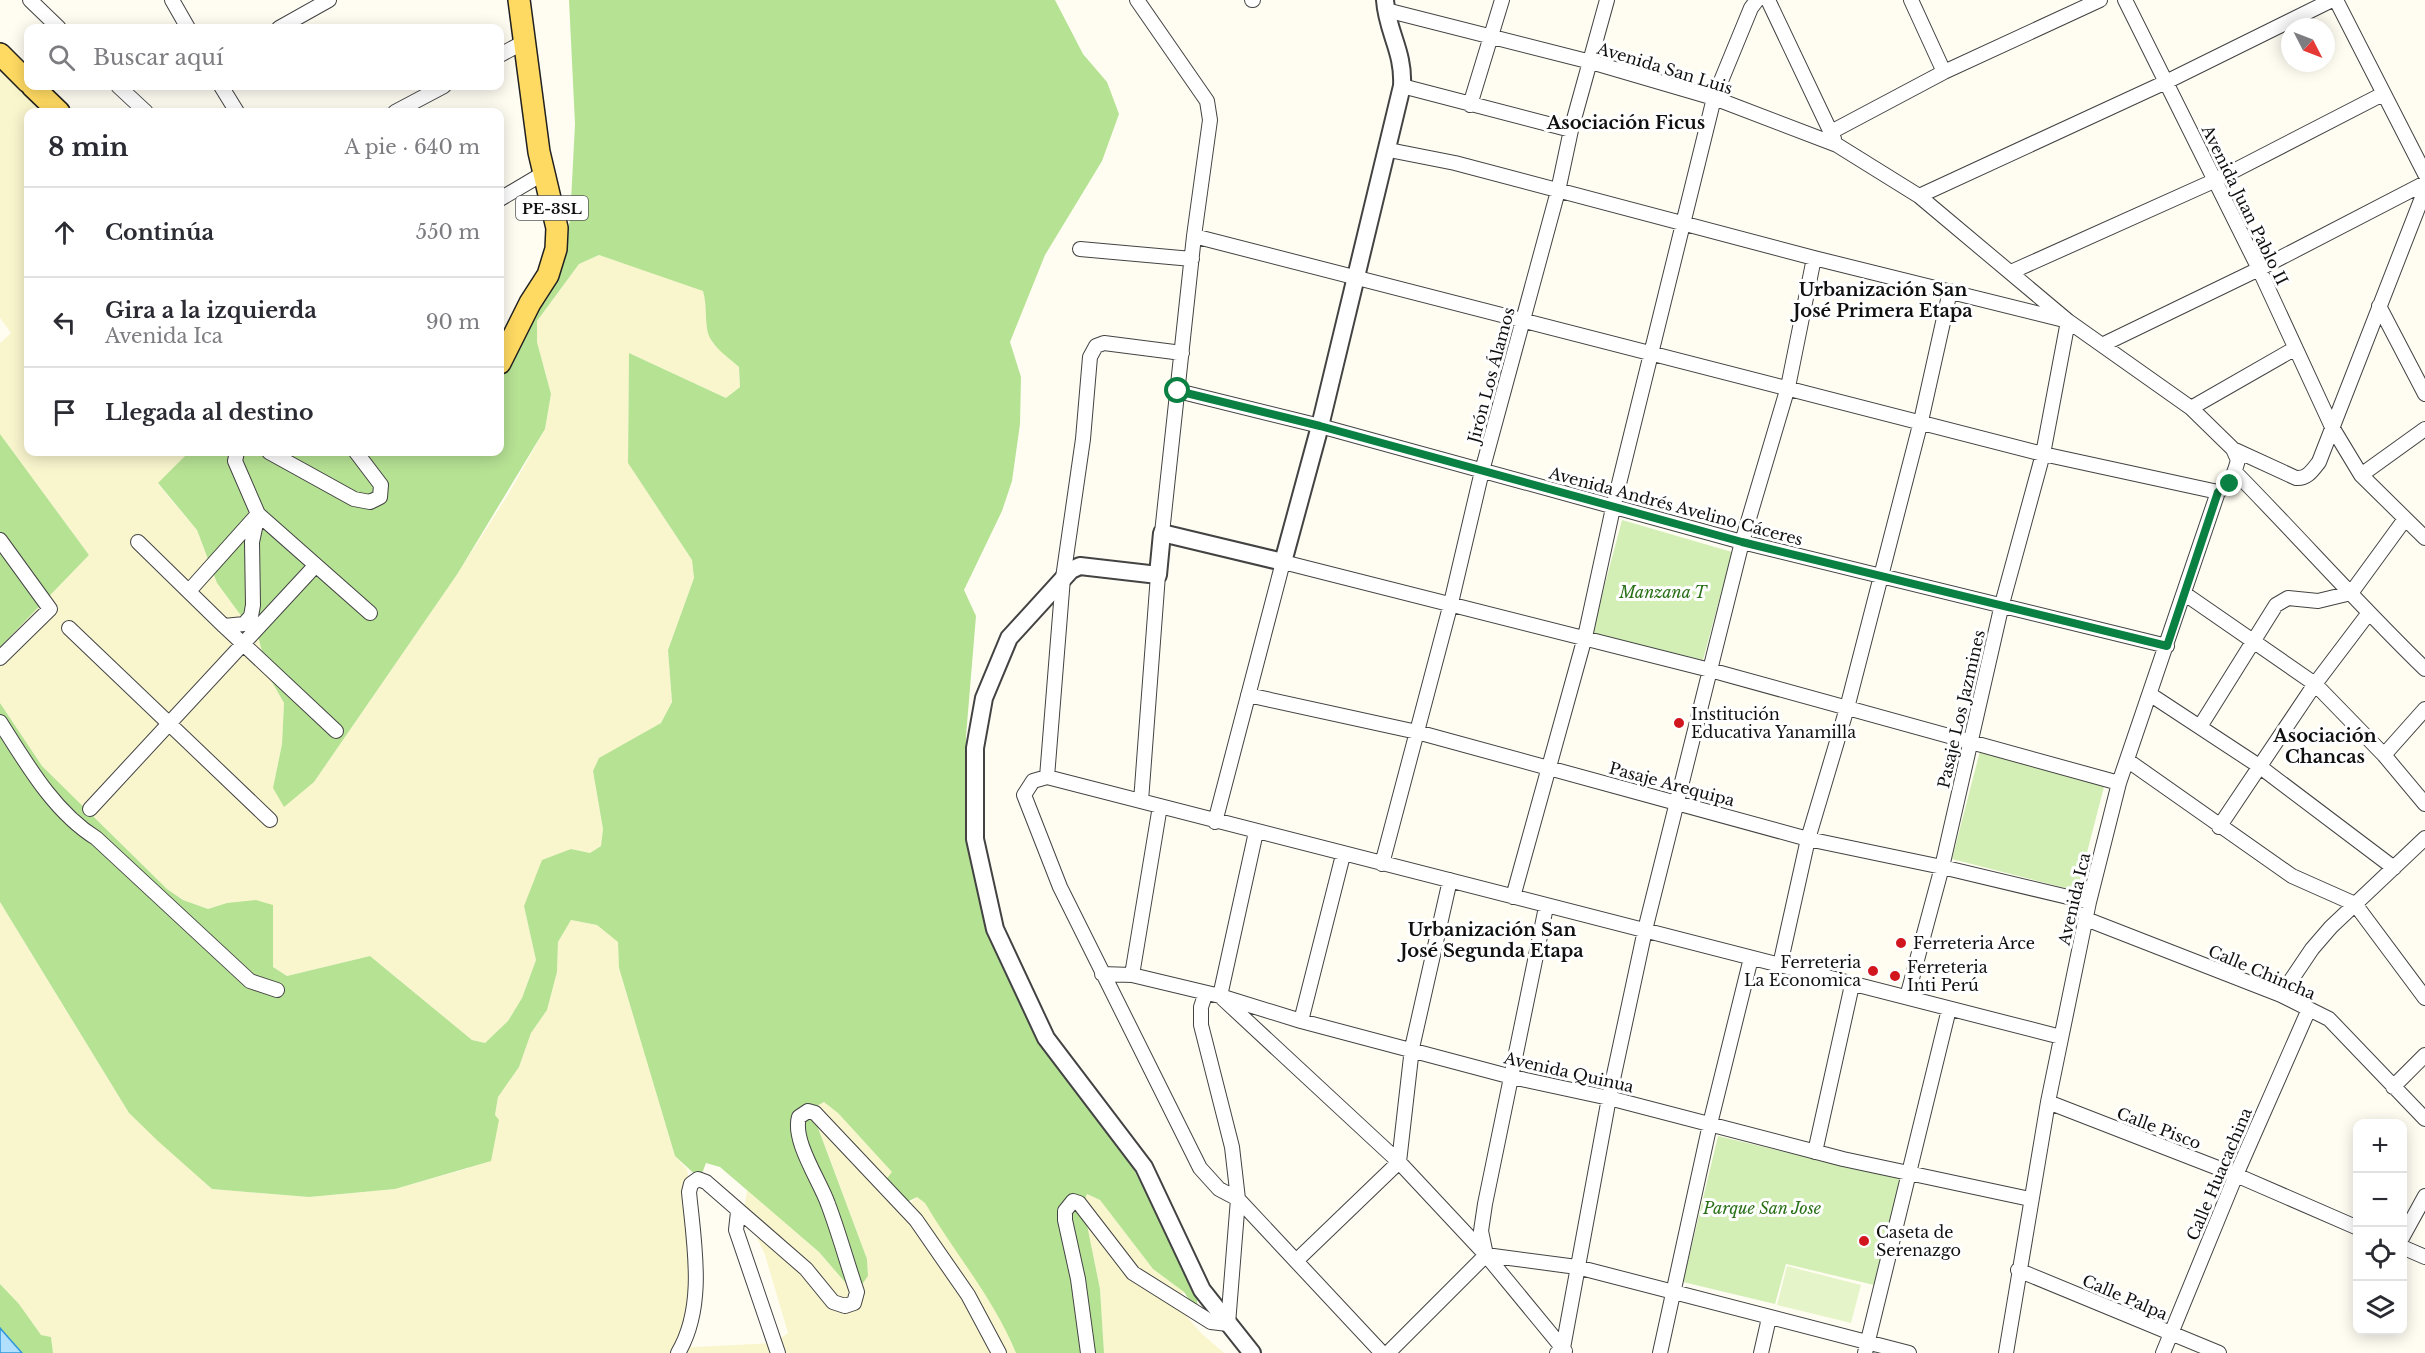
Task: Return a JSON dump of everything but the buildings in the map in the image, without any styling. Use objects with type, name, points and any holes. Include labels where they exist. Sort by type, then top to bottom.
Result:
[{"type":"main road","name":"PE-3SL","points":[[504,355],[530,303],[548,275],[556,249],[557,228],[544,173],[519,0]]},
{"type":"main road","points":[[0,54],[24,78]]},
{"type":"main road","points":[[36,90],[55,108]]},
{"type":"street","points":[[30,0],[55,24]]},
{"type":"street","points":[[172,0],[186,24]]},
{"type":"street","points":[[286,24],[329,0]]},
{"type":"street","points":[[1137,0],[1207,101],[1210,120],[1194,236],[1162,533],[1141,801]]},
{"type":"street","points":[[1470,105],[1502,0]]},
{"type":"street","name":"Jirón Los Álamos","points":[[1382,864],[1451,603],[1482,471],[1558,191],[1571,130],[1608,0]]},
{"type":"street","points":[[1513,897],[1585,637],[1613,508],[1714,98],[1751,8],[1757,0]]},
{"type":"street","points":[[1768,0],[1837,145]]},
{"type":"street","points":[[1911,0],[1944,72]]},
{"type":"street","points":[[1831,132],[1944,72],[2100,0]]},
{"type":"street","name":"Avenida Juan Pablo II","points":[[2125,0],[2216,180],[2332,427],[2361,476],[2425,538]]},
{"type":"street","points":[[1919,196],[2166,82],[2334,0],[2425,174]]},
{"type":"street","points":[[1215,822],[1320,426],[1389,150],[1402,86],[1403,66],[1385,5]]},
{"type":"street","name":"Avenida San Luis","points":[[1385,5],[1491,37],[1591,62],[1714,98],[1837,145],[1919,196],[2068,321]]},
{"type":"street","points":[[504,53],[524,42]]},
{"type":"street","points":[[1402,86],[1571,130]]},
{"type":"street","points":[[122,90],[139,108]]},
{"type":"street","points":[[223,90],[235,108]]},
{"type":"street","points":[[403,108],[436,90]]},
{"type":"street","points":[[2011,272],[2216,180],[2383,94]]},
{"type":"street","points":[[1389,150],[1455,163],[1684,225],[2068,321],[2104,344],[2191,408],[2233,449],[2238,460],[2235,472],[2351,592],[2368,614],[2425,669]]},
{"type":"street","points":[[504,197],[544,173]]},
{"type":"street","points":[[2104,344],[2259,269],[2425,183]]},
{"type":"street","points":[[2233,449],[2302,478],[2310,474],[2319,462],[2425,190]]},
{"type":"street","points":[[1194,236],[2043,454],[2218,492]]},
{"type":"street","points":[[1080,249],[1192,259]]},
{"type":"street","points":[[1562,1351],[1609,1098],[1645,930],[1742,542],[1788,387],[1814,258]]},
{"type":"street","points":[[1780,964],[1808,839],[1847,708],[1921,421],[1950,291]]},
{"type":"street","points":[[2379,306],[2425,394]]},
{"type":"street","name":"Pasaje Los Jazmines","points":[[1906,997],[1942,867],[2002,604],[2043,454],[2068,321]]},
{"type":"street","points":[[1047,777],[1063,578],[1083,439],[1090,357],[1096,345],[1104,343],[1182,353]]},
{"type":"street","points":[[2191,408],[2294,349]]},
{"type":"street","name":"Avenida Andrés Avelino Cáceres","points":[[1178,391],[1320,426],[1742,542],[2167,646]]},
{"type":"street","points":[[2361,476],[2425,429]]},
{"type":"street","points":[[236,456],[235,461],[258,514],[370,612]]},
{"type":"street","points":[[276,456],[354,499],[370,502],[380,497],[381,485],[359,456]]},
{"type":"street","name":"Avenida Ica","points":[[2006,1353],[2030,1199],[2061,1036],[2089,902],[2119,783],[2151,695],[2218,492],[2230,484],[2235,472]]},
{"type":"street","points":[[189,591],[258,514]]},
{"type":"street","points":[[224,626],[244,624],[251,616],[252,542],[258,514]]},
{"type":"street","points":[[2201,725],[2281,600],[2288,598],[2318,602],[2351,592],[2405,519]]},
{"type":"street","points":[[1162,533],[1585,637],[2119,783]]},
{"type":"street","points":[[0,540],[50,609],[0,657]]},
{"type":"street","points":[[138,542],[336,731]]},
{"type":"street","points":[[90,809],[315,566]]},
{"type":"street","points":[[1158,575],[1080,566],[1063,578],[1009,638],[984,698],[975,748],[975,839],[995,929],[1046,1038],[1144,1167],[1202,1290],[1252,1353]]},
{"type":"street","points":[[2185,594],[2315,684],[2384,755],[2425,804]]},
{"type":"street","points":[[2219,827],[2315,684],[2368,614]]},
{"type":"street","points":[[69,628],[270,820]]},
{"type":"street","name":"Pasaje Arequipa","points":[[1248,695],[1417,732],[1548,770],[1677,801],[1808,839],[1942,867],[2089,902]]},
{"type":"street","points":[[2151,695],[2201,725],[2259,766],[2394,868]]},
{"type":"street","points":[[2384,755],[2425,709]]},
{"type":"street","points":[[0,722],[32,772],[79,827],[96,837],[250,981],[277,990]]},
{"type":"street","points":[[2127,760],[2219,827],[2292,876],[2355,904],[2425,998]]},
{"type":"street","points":[[1382,1353],[1238,1199],[1219,1189],[1200,1168],[1060,887],[1024,795],[1033,781],[1047,777],[1343,855],[1450,880],[1546,907],[2061,1036]]},
{"type":"street","points":[[1132,975],[1160,806]]},
{"type":"street","points":[[1256,832],[1220,996],[1399,1162],[1486,1255],[1562,1351]]},
{"type":"street","points":[[2281,995],[2312,949],[2355,904],[2425,838]]},
{"type":"street","points":[[1302,1021],[1343,855]]},
{"type":"street","points":[[1296,1261],[1399,1162],[1412,1048],[1450,880]]},
{"type":"street","points":[[1486,1255],[1481,1231],[1485,1204],[1546,907]]},
{"type":"street","name":"Calle Chincha","points":[[2086,919],[2281,995],[2329,1019],[2425,1119]]},
{"type":"street","points":[[1660,1353],[1710,1124],[1751,958]]},
{"type":"street","name":"Avenida Quinua","points":[[1102,974],[1132,975],[1205,995],[1220,996],[1302,1021],[1412,1048],[1512,1077],[1609,1098],[1815,1152],[2030,1199]]},
{"type":"street","points":[[1815,1152],[1852,985]]},
{"type":"street","points":[[1205,995],[1201,1007],[1201,1025],[1232,1146],[1238,1199],[1228,1324]]},
{"type":"street","points":[[1867,1347],[1949,1009]]},
{"type":"street","name":"Calle Huacachina","points":[[2163,1353],[2236,1175],[2309,1009]]},
{"type":"street","points":[[2392,1087],[2425,1055]]},
{"type":"street","name":"Calle Pisco","points":[[2048,1102],[2236,1175],[2356,1227]]},
{"type":"street","points":[[678,1353],[689,1330],[696,1274],[689,1192],[691,1184],[698,1179],[706,1182],[806,1269],[833,1302],[845,1306],[854,1303],[857,1292],[828,1202],[808,1160],[798,1130],[799,1117],[804,1112],[815,1113],[916,1220],[968,1295],[999,1353]]},
{"type":"street","points":[[2407,1230],[2425,1196]]},
{"type":"street","points":[[1088,1353],[1078,1279],[1065,1220],[1065,1210],[1073,1201],[1079,1203],[1133,1273],[1211,1322],[1228,1324]]},
{"type":"street","points":[[738,1212],[736,1230],[778,1353]]},
{"type":"street","points":[[2407,1249],[2425,1257]]},
{"type":"street","points":[[1486,1255],[1577,1267],[1769,1318],[1867,1347],[1909,1353]]},
{"type":"street","points":[[1388,1353],[1486,1255]]},
{"type":"street","name":"Calle Palpa","points":[[2018,1270],[2219,1353]]},
{"type":"street","points":[[1761,1353],[1769,1318]]},
{"type":"shaded area","points":[[0,55],[24,79],[24,90],[35,90],[53,108],[24,108],[24,456],[185,456],[158,484],[197,530],[217,583],[259,640],[268,675],[284,703],[282,744],[273,788],[314,782],[458,573],[509,493],[545,429],[551,394],[537,342],[537,321],[579,264],[599,255],[703,290],[708,311],[707,329],[712,342],[739,367],[740,387],[726,398],[629,353],[628,463],[692,560],[694,578],[668,650],[672,702],[661,723],[599,759],[593,771],[603,829],[601,846],[590,853],[571,849],[524,906],[536,960],[522,998],[508,1021],[485,1043],[472,1040],[370,956],[287,976],[273,967],[273,905],[227,903],[208,909],[183,900],[167,889],[42,766],[0,703],[0,647],[89,555],[0,434],[0,343],[11,333],[0,318]]},
{"type":"shaded area","points":[[0,902],[129,1113],[212,1189],[309,1197],[395,1189],[469,1168],[495,1115],[498,1097],[519,1067],[531,1033],[547,1010],[557,972],[558,942],[571,920],[597,925],[618,941],[619,968],[675,1156],[687,1169],[693,1203],[691,1309],[675,1348],[774,1343],[788,1333],[765,1255],[744,1209],[747,1190],[819,1252],[850,1288],[868,1276],[867,1259],[811,1108],[825,1102],[893,1173],[885,1181],[910,1203],[917,1197],[925,1203],[979,1281],[1016,1353],[53,1353],[51,1337],[41,1335],[19,1304],[0,1284]]},
{"type":"shaded area","points":[[1087,1194],[1100,1200],[1153,1269],[1184,1292],[1175,1303],[1201,1333],[1224,1353],[1104,1353],[1100,1289],[1083,1205]]},
{"type":"green space","points":[[569,0],[1055,0],[1083,54],[1107,82],[1119,114],[1102,161],[1045,255],[1010,342],[1021,377],[1020,424],[1012,481],[1002,511],[964,590],[976,616],[966,736],[965,796],[972,856],[988,928],[1027,1017],[1132,1166],[1195,1287],[1199,1314],[1184,1292],[1153,1269],[1100,1200],[1087,1194],[1083,1205],[1100,1289],[1104,1353],[1016,1353],[985,1294],[925,1203],[917,1197],[901,1205],[885,1181],[892,1172],[838,1113],[824,1102],[811,1109],[867,1259],[868,1276],[860,1287],[850,1288],[819,1252],[720,1167],[706,1163],[700,1179],[675,1156],[619,968],[618,942],[597,925],[571,920],[558,942],[557,972],[547,1010],[531,1033],[519,1067],[498,1097],[495,1115],[499,1120],[491,1161],[395,1189],[309,1197],[212,1189],[129,1113],[0,902],[0,703],[42,766],[167,889],[183,900],[208,909],[227,903],[256,900],[273,905],[273,967],[287,976],[370,956],[472,1040],[485,1043],[508,1021],[522,998],[536,960],[524,906],[542,860],[571,849],[590,853],[601,846],[603,829],[593,771],[599,758],[661,723],[672,702],[668,650],[694,578],[692,560],[628,463],[629,353],[726,398],[740,387],[739,367],[719,350],[708,334],[703,291],[599,255],[579,264],[537,321],[537,342],[551,394],[545,429],[458,573],[314,782],[284,807],[273,788],[282,744],[284,703],[268,675],[259,640],[217,583],[197,530],[158,483],[185,456],[504,456],[504,363],[562,258],[570,220],[575,124]]},
{"type":"green space","points":[[0,434],[89,555],[0,647]]},
{"type":"green space","name":"Manzana T","points":[[1622,520],[1732,552],[1703,660],[1592,633]]},
{"type":"green space","points":[[1980,751],[2105,783],[2077,891],[1952,859]]},
{"type":"green space","name":"Parque San Jose","points":[[1718,1136],[1900,1179],[1874,1285],[1786,1264],[1775,1304],[1683,1282]]},
{"type":"green space","points":[[1787,1266],[1861,1285],[1851,1323],[1777,1305]]},
{"type":"green space","points":[[0,1284],[19,1304],[41,1335],[51,1337],[53,1353],[0,1353]]},
{"type":"water","points":[[0,1328],[22,1353],[0,1353]]},
{"type":"place","name":"Institución Educativa Yanamilla","points":[[1679,723]]},
{"type":"place","name":"Ferreteria Arce","points":[[1901,943]]},
{"type":"place","name":"Ferreteria La Economica","points":[[1873,971]]},
{"type":"place","name":"Ferreteria Inti Perú","points":[[1895,976]]},
{"type":"place","name":"Caseta de Serenazgo","points":[[1864,1241]]},
{"type":"district","name":"Asociación Ficus","points":[[1626,123]]},
{"type":"district","name":"Urbanización San José Primera Etapa","points":[[1883,300]]},
{"type":"district","name":"Asociación Chancas","points":[[2325,746]]},
{"type":"district","name":"Urbanización San José Segunda Etapa","points":[[1492,940]]},
{"type":"route","points":[[1178,391],[1320,426],[1742,542],[2167,646],[2218,492],[2230,484]]}]
